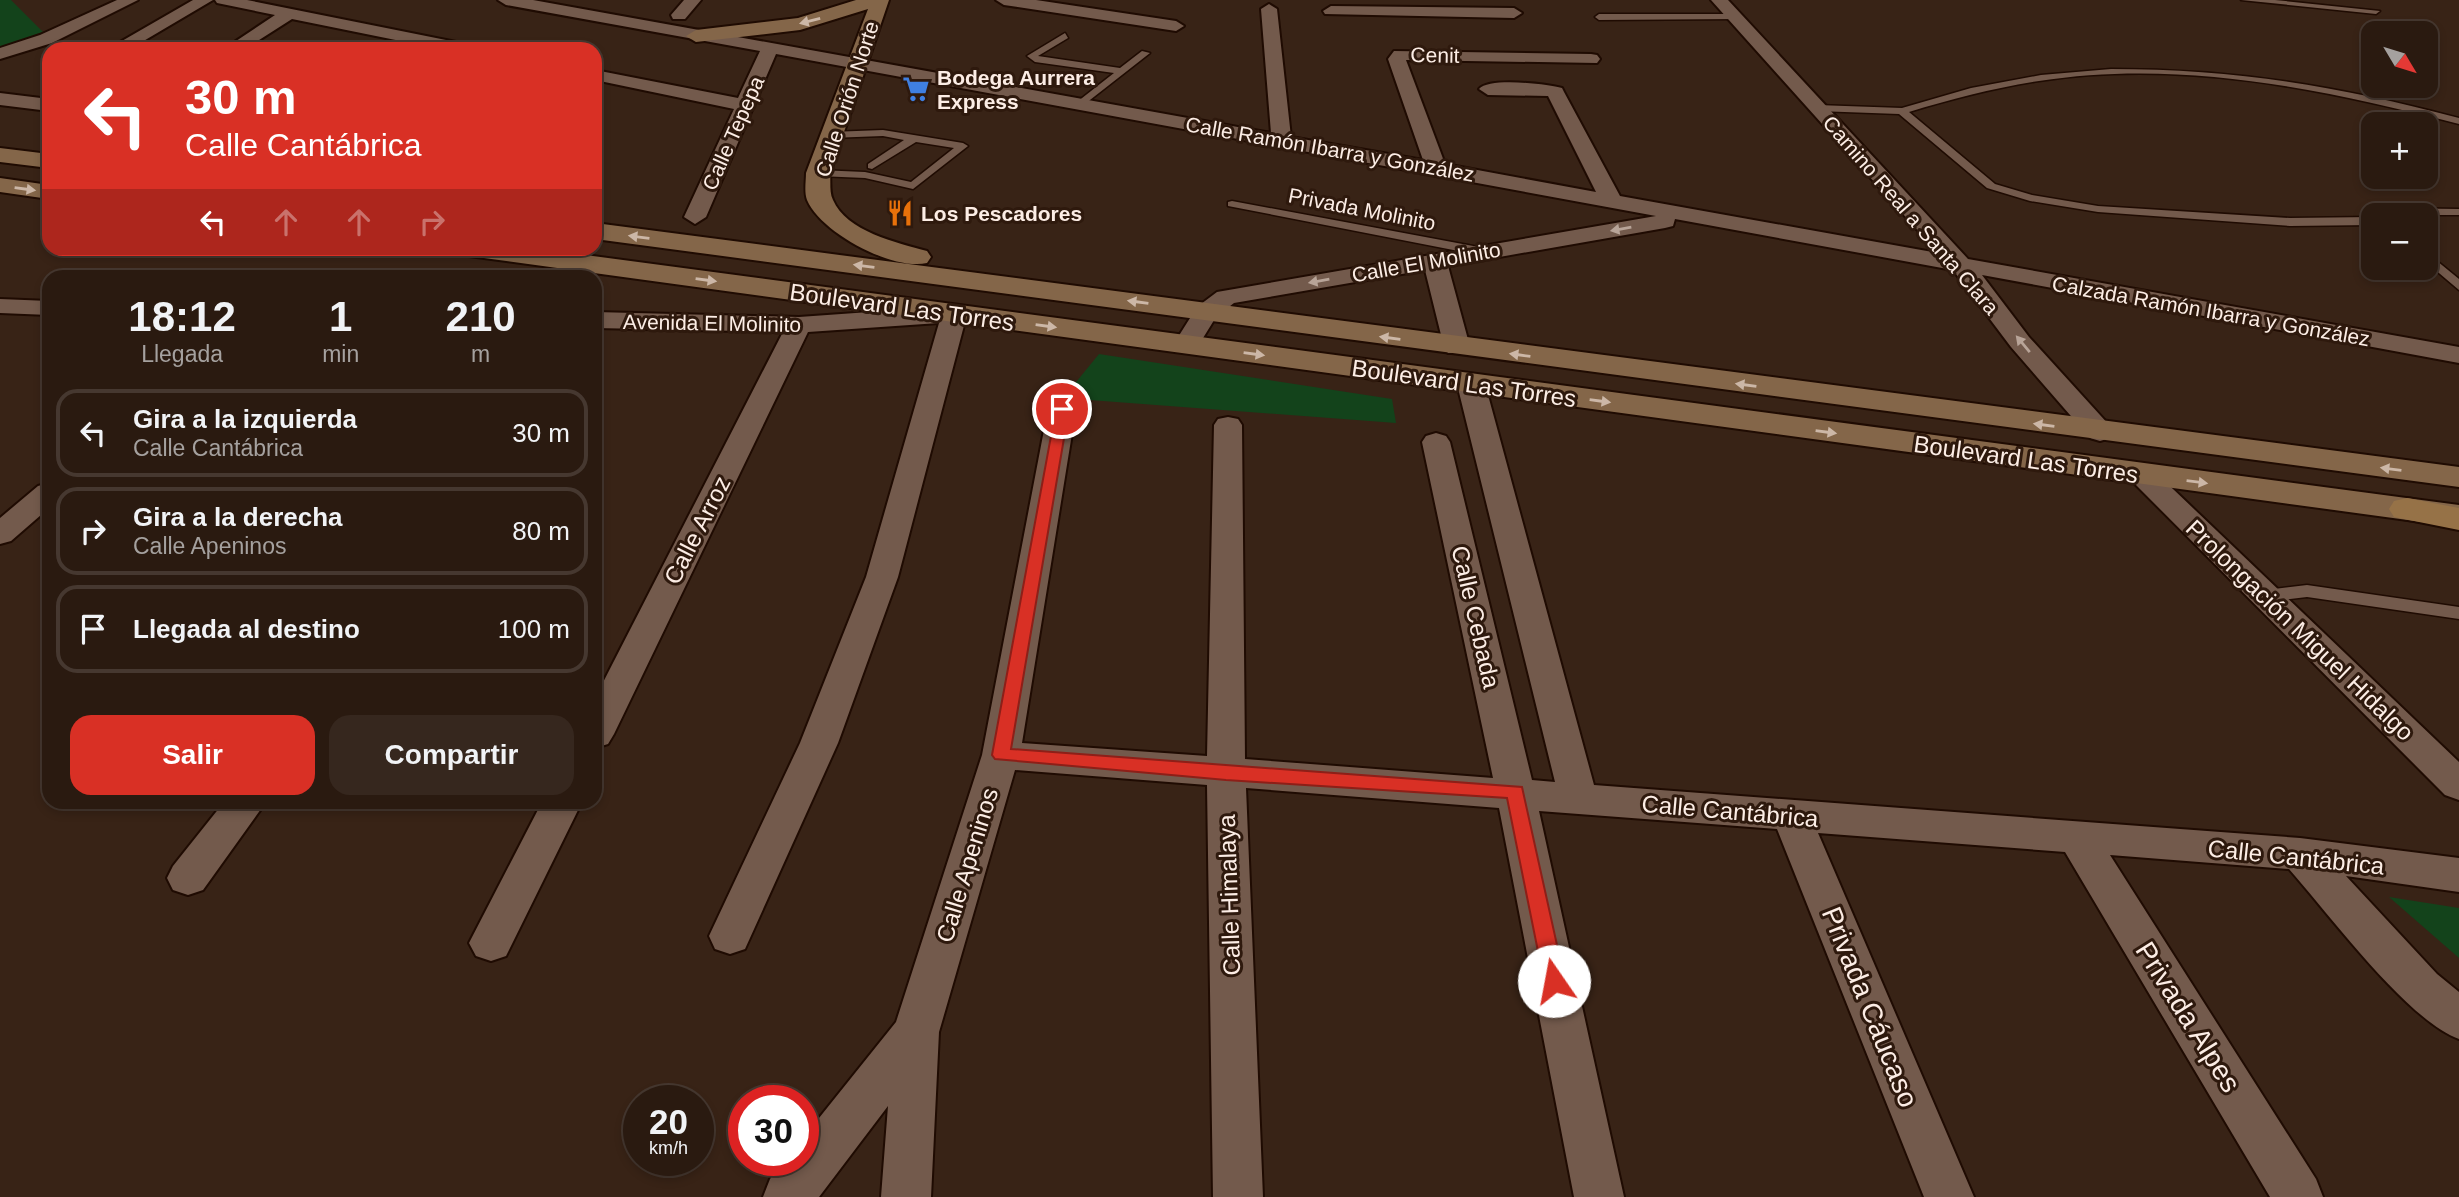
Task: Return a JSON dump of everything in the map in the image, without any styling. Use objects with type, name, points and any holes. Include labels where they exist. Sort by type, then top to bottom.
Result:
[{"type":"main road","points":[[696,36],[800,24],[877,0]]},
{"type":"main road","name":"Calle Orión Norte","points":[[877,0],[818,173],[819,199],[839,223],[872,241],[908,255],[1048,290]]},
{"type":"main road","points":[[0,155],[42,160]]},
{"type":"main road","points":[[0,185],[42,191]]},
{"type":"main road","name":"Boulevard Las Torres","points":[[602,232],[2100,432],[2459,477]]},
{"type":"main road","name":"Boulevard Las Torres","points":[[528,256],[2407,509]]},
{"type":"main road","points":[[2407,509],[2459,518]]},
{"type":"street","points":[[0,54],[46,40],[130,0]]},
{"type":"street","points":[[130,42],[205,0]]},
{"type":"street","points":[[223,0],[431,42]]},
{"type":"street","name":"Calle Ramón Ibarra y González","points":[[506,0],[1281,139],[1962,266]]},
{"type":"street","points":[[679,15],[693,0]]},
{"type":"street","points":[[1004,0],[1176,26]]},
{"type":"street","name":"Camino Real a Santa Clara","points":[[1719,0],[1962,266],[2020,342],[2100,432]]},
{"type":"street","points":[[1269,4],[1282,121],[1281,139]]},
{"type":"street","points":[[1331,11],[1510,6],[1524,30]]},
{"type":"street","points":[[244,42],[290,13]]},
{"type":"street","points":[[366,42],[381,32]]},
{"type":"street","name":"Calle Tepepa","points":[[695,217],[771,48]]},
{"type":"street","name":"Cenit","points":[[1436,168],[1397,59],[1400,55],[1591,59]]},
{"type":"street","points":[[602,76],[744,105]]},
{"type":"street","points":[[1488,89],[1543,89],[1555,92],[1613,203]]},
{"type":"street","points":[[22,102],[42,91]]},
{"type":"street","points":[[0,99],[42,104]]},
{"type":"street","name":"Calle El Molinito","points":[[1206,312],[1226,298],[1688,217]]},
{"type":"street","points":[[1435,261],[1457,347]]},
{"type":"street","name":"Calzada Ramón Ibarra y González","points":[[1962,266],[2459,355]]},
{"type":"street","points":[[0,306],[42,308]]},
{"type":"street","points":[[1186,345],[1206,312]]},
{"type":"street","points":[[730,936],[819,743],[882,577],[954,314]]},
{"type":"street","name":"Avenida El Molinito","points":[[602,321],[799,325],[954,314]]},
{"type":"street","name":"Calle Arroz","points":[[602,720],[799,325]]},
{"type":"street","points":[[1471,384],[1578,798]]},
{"type":"street","name":"Calle Apeninos","points":[[906,1197],[916,1032],[1001,755],[1062,409]]},
{"type":"street","name":"Calle Himalaya","points":[[1228,425],[1226,773],[1238,1197]]},
{"type":"street","name":"Calle Cebada","points":[[1436,442],[1515,792],[1599,1197]]},
{"type":"street","name":"Prolongación Miguel Hidalgo","points":[[2141,474],[2459,785]]},
{"type":"street","points":[[0,534],[42,498]]},
{"type":"street","name":"Calle Cantábrica","points":[[1001,755],[1515,792],[1791,817],[2300,854],[2459,875]]},
{"type":"street","points":[[188,878],[241,809]]},
{"type":"street","points":[[491,943],[558,809]]},
{"type":"street","name":"Privada Cáucaso","points":[[1791,817],[1949,1197]]},
{"type":"street","name":"Privada Alpes","points":[[2078,838],[2298,1197]]},
{"type":"street","points":[[2300,854],[2421,988],[2459,1018]]},
{"type":"street","points":[[788,1197],[916,1032]]},
{"type":"lane","points":[[2245,0],[2376,11]]},
{"type":"lane","points":[[1599,17],[1734,16]]},
{"type":"lane","points":[[1065,36],[1032,56],[1035,59],[1122,71]]},
{"type":"lane","points":[[1081,104],[1146,53]]},
{"type":"lane","points":[[1817,108],[1902,111],[1948,95],[2082,72],[2166,69],[2309,84],[2396,103],[2459,121]]},
{"type":"lane","points":[[1902,111],[1991,186],[2030,198],[2098,209],[2276,222],[2361,222]]},
{"type":"lane","points":[[869,171],[883,134]]},
{"type":"lane","points":[[818,173],[869,171],[913,186],[962,146],[883,134],[831,135]]},
{"type":"lane","points":[[869,171],[914,138]]},
{"type":"lane","name":"Privada Molinito","points":[[1232,204],[1484,252]]},
{"type":"lane","points":[[2438,210],[2456,210]]},
{"type":"lane","points":[[2438,267],[2459,286]]},
{"type":"lane","points":[[2266,596],[2307,591],[2459,613]]},
{"type":"green space","points":[[0,0],[11,0],[43,32],[0,47]]},
{"type":"green space","points":[[1099,354],[1392,399],[1396,423],[1063,398]]},
{"type":"green space","points":[[2389,897],[2459,908],[2459,958]]},
{"type":"place","name":"Bodega Aurrera Express","points":[[916,89]]},
{"type":"place","name":"Los Pescadores","points":[[900,213]]},
{"type":"route","points":[[1062,409],[1001,755],[1515,792],[1554,981]]}]
